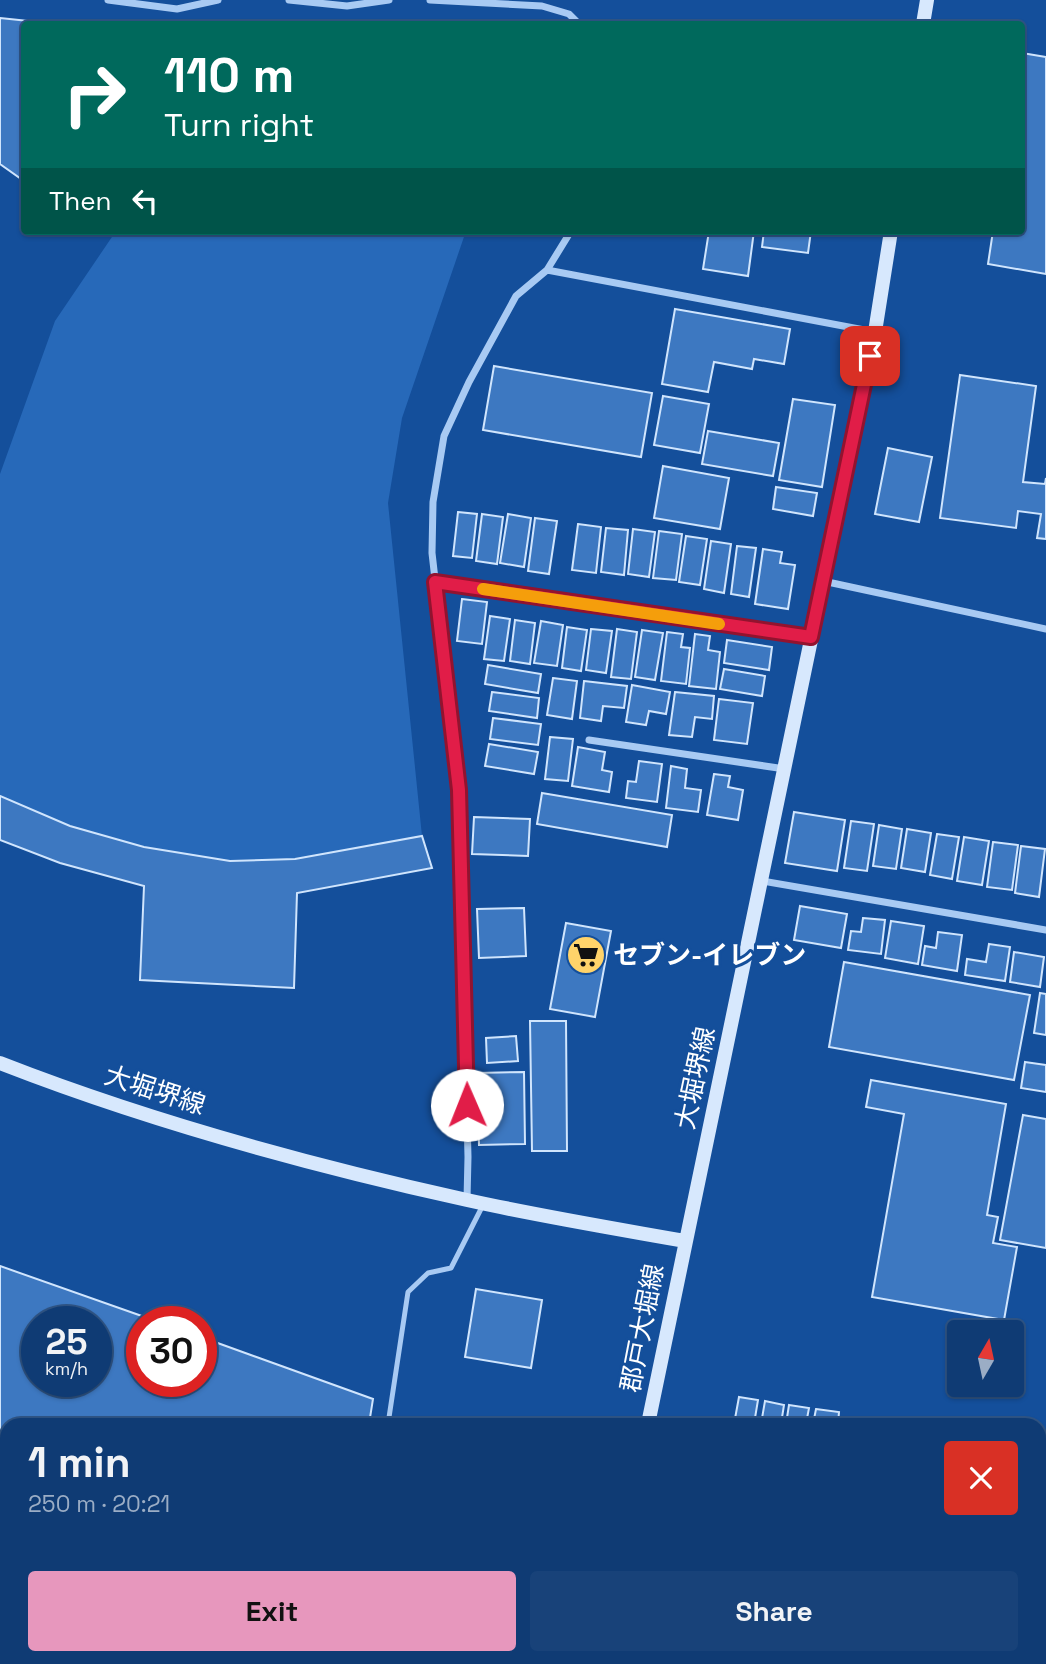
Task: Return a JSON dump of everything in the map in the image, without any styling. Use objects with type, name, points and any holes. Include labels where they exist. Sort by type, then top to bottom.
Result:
[{"type":"main road","points":[[924,21],[927,0]]},
{"type":"main road","name":"大堀堺線","points":[[0,1063],[57,1085],[255,1148],[467,1200],[685,1241],[875,331],[890,235]]},
{"type":"main road","name":"郡戸大堀線","points":[[649,1418],[685,1241]]},
{"type":"street","points":[[108,0],[177,9],[218,0]]},
{"type":"street","points":[[289,0],[347,6],[389,0]]},
{"type":"street","points":[[430,0],[542,6],[569,15],[576,21]]},
{"type":"street","points":[[467,1200],[459,790],[432,553],[433,502],[444,436],[469,382],[516,296],[547,270],[568,235]]},
{"type":"street","points":[[547,270],[875,331]]},
{"type":"street","points":[[823,580],[1046,629]]},
{"type":"street","points":[[435,582],[811,637]]},
{"type":"street","points":[[589,740],[785,769]]},
{"type":"street","points":[[762,881],[1046,930]]},
{"type":"lane","points":[[389,1418],[408,1292],[429,1273],[450,1268],[484,1203]]},
{"type":"shaded area","points":[[113,235],[465,235],[402,418],[388,503],[422,836],[295,859],[230,861],[144,847],[70,826],[0,796],[0,474],[55,321]]},
{"type":"building","points":[[0,18],[28,21],[21,21],[21,179],[0,164]]},
{"type":"building","points":[[1025,54],[1046,57],[1046,274],[988,264],[992,235],[1025,235]]},
{"type":"building","points":[[708,235],[753,235],[748,276],[703,269]]},
{"type":"building","points":[[764,235],[810,235],[808,253],[762,247]]},
{"type":"building","points":[[675,309],[790,329],[784,364],[754,359],[752,369],[714,362],[708,392],[662,384]]},
{"type":"building","points":[[494,366],[652,393],[641,457],[483,430]]},
{"type":"building","points":[[960,375],[1036,386],[1023,482],[1045,484],[1046,478],[1046,539],[1037,538],[1041,514],[1018,511],[1016,528],[940,518]]},
{"type":"building","points":[[663,396],[709,404],[700,453],[654,445]]},
{"type":"building","points":[[793,399],[835,405],[822,487],[779,480]]},
{"type":"building","points":[[708,431],[779,443],[773,476],[702,464]]},
{"type":"building","points":[[888,448],[932,457],[919,522],[875,514]]},
{"type":"building","points":[[663,466],[729,478],[720,529],[654,518]]},
{"type":"building","points":[[776,487],[817,493],[813,516],[773,509]]},
{"type":"building","points":[[458,512],[477,514],[472,558],[453,556]]},
{"type":"building","points":[[482,514],[503,517],[497,564],[476,561]]},
{"type":"building","points":[[508,514],[531,518],[524,567],[500,563]]},
{"type":"building","points":[[535,518],[557,521],[549,574],[528,571]]},
{"type":"building","points":[[578,524],[601,527],[596,573],[572,570]]},
{"type":"building","points":[[606,528],[628,530],[624,575],[601,572]]},
{"type":"building","points":[[633,529],[655,532],[649,577],[628,574]]},
{"type":"building","points":[[659,531],[682,534],[676,580],[653,578]]},
{"type":"building","points":[[686,536],[707,539],[700,585],[679,582]]},
{"type":"building","points":[[711,541],[731,544],[724,593],[704,589]]},
{"type":"building","points":[[737,546],[756,548],[749,597],[731,594]]},
{"type":"building","points":[[763,549],[782,552],[780,563],[795,565],[788,609],[755,604]]},
{"type":"building","points":[[462,599],[487,602],[482,644],[457,641]]},
{"type":"building","points":[[490,616],[510,619],[504,661],[484,659]]},
{"type":"building","points":[[515,620],[535,623],[530,664],[510,661]]},
{"type":"building","points":[[541,621],[563,625],[557,666],[534,663]]},
{"type":"building","points":[[567,627],[587,630],[581,671],[562,668]]},
{"type":"building","points":[[591,629],[612,631],[606,673],[586,670]]},
{"type":"building","points":[[617,629],[637,632],[631,679],[611,677]]},
{"type":"building","points":[[642,630],[663,633],[655,680],[635,677]]},
{"type":"building","points":[[667,632],[683,634],[681,647],[690,648],[686,684],[661,681]]},
{"type":"building","points":[[695,634],[710,636],[708,650],[720,652],[716,689],[689,686]]},
{"type":"building","points":[[727,640],[772,647],[769,670],[724,663]]},
{"type":"building","points":[[488,665],[541,674],[538,693],[485,684]]},
{"type":"building","points":[[724,669],[765,676],[762,696],[720,689]]},
{"type":"building","points":[[553,678],[577,681],[572,719],[547,715]]},
{"type":"building","points":[[584,681],[627,686],[624,708],[603,706],[601,721],[580,718]]},
{"type":"building","points":[[632,685],[670,692],[666,714],[649,711],[646,725],[626,722]]},
{"type":"building","points":[[492,692],[539,698],[537,718],[489,711]]},
{"type":"building","points":[[675,692],[714,696],[712,719],[695,717],[692,737],[669,735]]},
{"type":"building","points":[[719,699],[753,703],[747,744],[714,740]]},
{"type":"building","points":[[493,718],[541,724],[538,745],[490,739]]},
{"type":"building","points":[[550,737],[573,739],[568,781],[545,779]]},
{"type":"building","points":[[489,744],[538,752],[534,774],[485,766]]},
{"type":"building","points":[[578,747],[605,752],[602,770],[612,772],[609,792],[572,786]]},
{"type":"building","points":[[639,761],[662,764],[657,802],[626,798],[628,781],[636,782]]},
{"type":"building","points":[[671,766],[687,769],[685,788],[701,790],[698,812],[666,808]]},
{"type":"building","points":[[714,774],[730,776],[728,787],[743,790],[738,820],[707,815]]},
{"type":"building","points":[[542,793],[672,815],[667,847],[537,824]]},
{"type":"building","points":[[0,796],[70,826],[144,847],[230,861],[295,859],[422,836],[432,868],[297,893],[294,988],[140,980],[144,886],[60,863],[0,840]]},
{"type":"building","points":[[794,812],[845,820],[837,871],[785,863]]},
{"type":"building","points":[[474,817],[530,819],[528,856],[472,854]]},
{"type":"building","points":[[851,821],[874,824],[867,871],[844,868]]},
{"type":"building","points":[[879,825],[902,829],[896,869],[873,866]]},
{"type":"building","points":[[907,829],[931,833],[925,872],[901,868]]},
{"type":"building","points":[[937,834],[959,837],[952,879],[930,875]]},
{"type":"building","points":[[964,837],[989,841],[982,885],[957,881]]},
{"type":"building","points":[[993,842],[1018,845],[1012,890],[987,887]]},
{"type":"building","points":[[1021,846],[1045,849],[1039,897],[1015,893]]},
{"type":"building","points":[[800,906],[847,914],[841,948],[794,940]]},
{"type":"building","points":[[524,908],[526,956],[479,958],[477,909]]},
{"type":"building","points":[[863,918],[885,920],[881,954],[848,950],[851,931],[861,932]]},
{"type":"building","points":[[891,921],[924,926],[918,964],[885,958]]},
{"type":"building","points":[[566,923],[611,931],[595,1017],[550,1009]]},
{"type":"building","points":[[938,932],[962,935],[957,971],[922,965],[925,946],[936,948]]},
{"type":"building","points":[[989,944],[1010,947],[1005,981],[965,975],[967,959],[986,962]]},
{"type":"building","points":[[1014,952],[1044,957],[1040,987],[1010,982]]},
{"type":"building","points":[[844,962],[1030,995],[1014,1080],[829,1047]]},
{"type":"building","points":[[1040,993],[1046,994],[1046,1035],[1034,1033]]},
{"type":"building","points":[[530,1021],[566,1021],[567,1151],[532,1151]]},
{"type":"building","points":[[516,1036],[518,1061],[487,1063],[486,1038]]},
{"type":"building","points":[[1025,1062],[1046,1065],[1046,1092],[1021,1088]]},
{"type":"building","points":[[524,1072],[525,1144],[479,1145],[477,1073]]},
{"type":"building","points":[[871,1080],[1006,1104],[987,1215],[998,1217],[993,1243],[1017,1247],[1004,1320],[872,1297],[904,1114],[866,1107]]},
{"type":"building","points":[[1023,1115],[1046,1119],[1046,1248],[1000,1240]]},
{"type":"building","points":[[0,1266],[126,1310],[126,1397],[217,1397],[217,1343],[373,1399],[370,1418],[0,1418]]},
{"type":"building","points":[[476,1289],[542,1300],[531,1368],[465,1357]]},
{"type":"building","points":[[739,1397],[758,1400],[755,1418],[735,1418]]},
{"type":"building","points":[[765,1401],[784,1405],[782,1418],[762,1418]]},
{"type":"building","points":[[789,1405],[809,1408],[807,1418],[787,1418]]},
{"type":"building","points":[[816,1409],[839,1412],[838,1418],[814,1418]]},
{"type":"slow traffic","points":[[483,589],[719,624]]},
{"type":"place","name":"セブン-イレブン","points":[[586,955]]},
{"type":"route","points":[[467,1105],[459,790],[435,582],[811,637],[870,356]]}]
